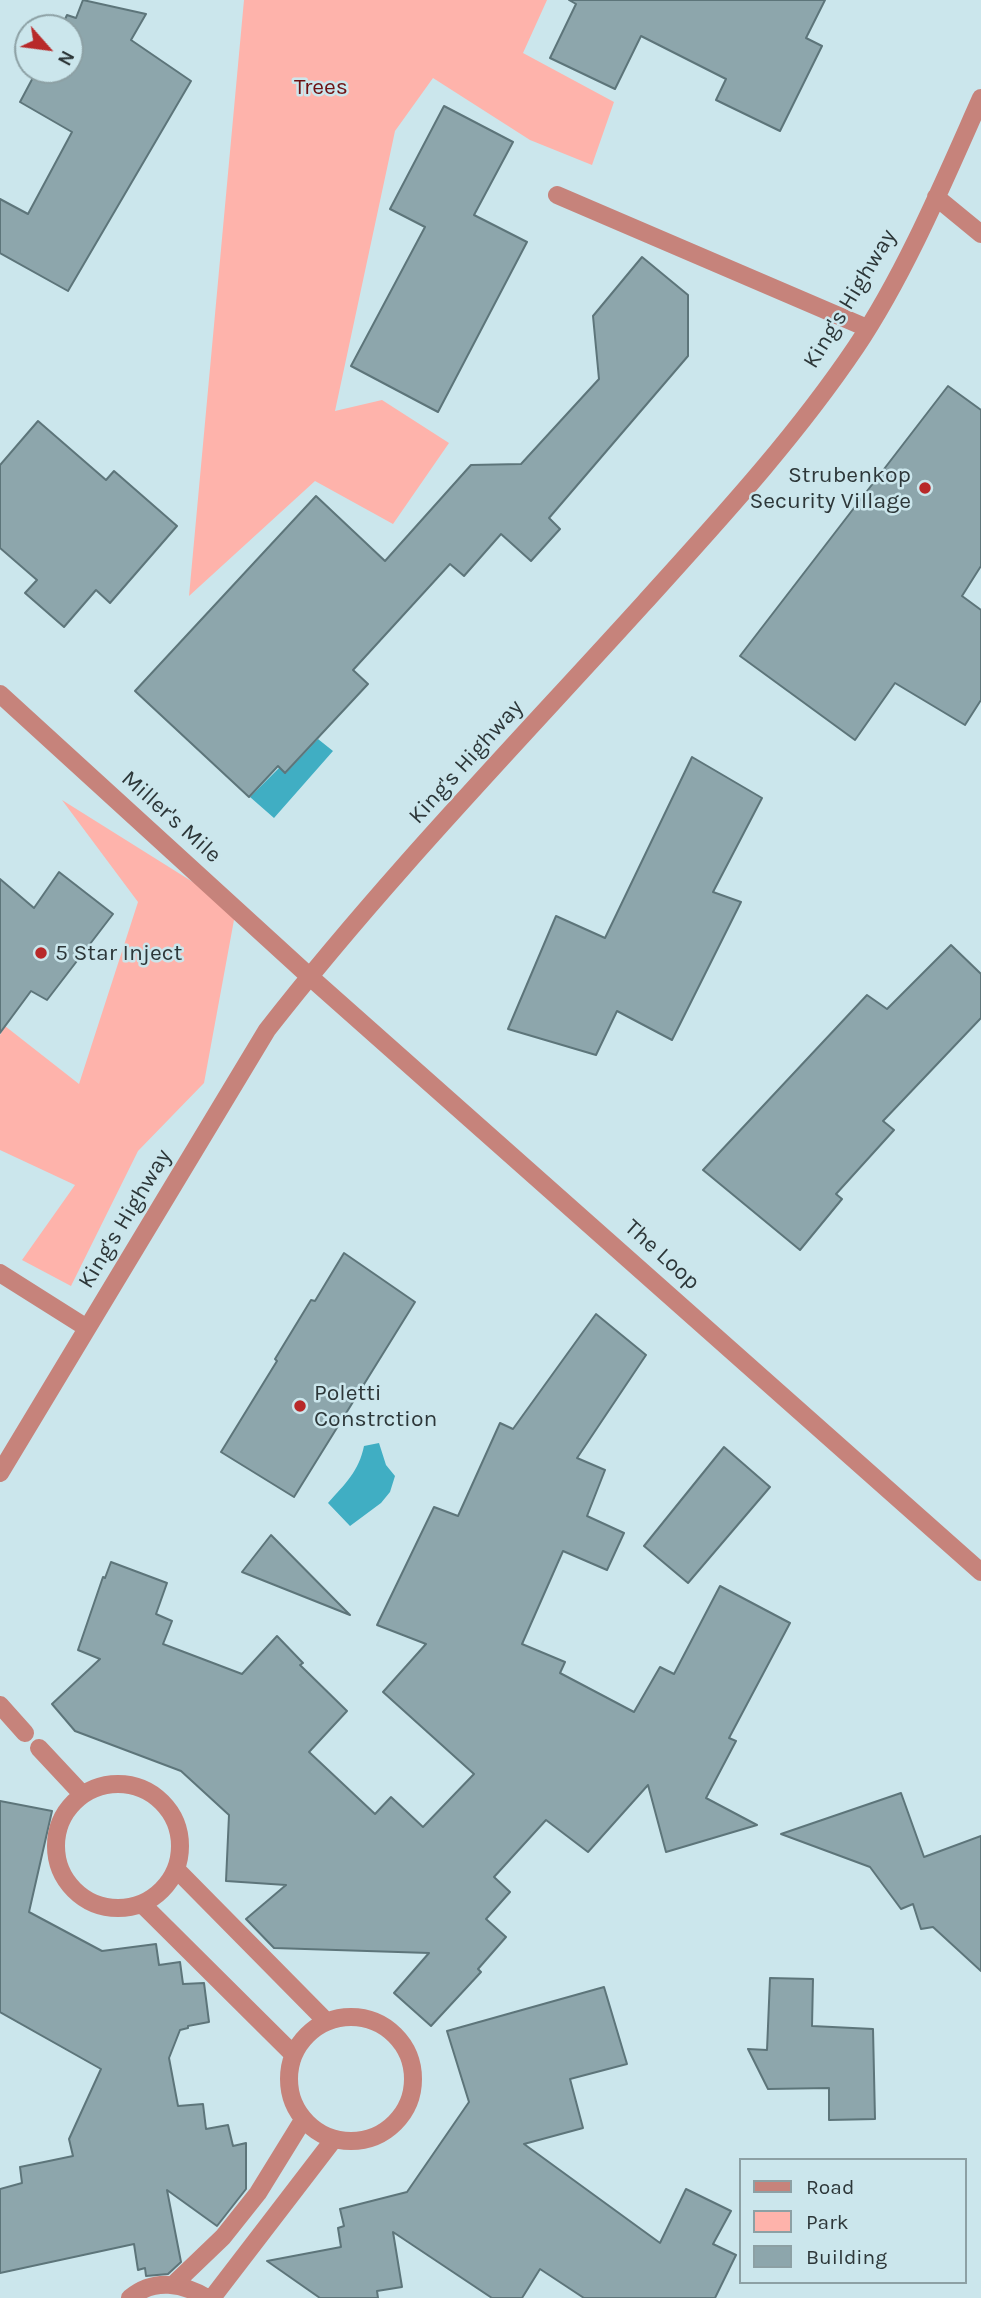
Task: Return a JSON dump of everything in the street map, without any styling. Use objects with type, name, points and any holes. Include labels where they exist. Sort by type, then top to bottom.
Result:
[{"type":"street","name":"King's Highway","points":[[0,1473],[267,1030],[309,976],[445,821],[746,491],[856,346],[936,197],[981,98]]},
{"type":"street","points":[[557,195],[867,328]]},
{"type":"street","points":[[936,197],[981,234]]},
{"type":"street","name":"Miller's Mile","points":[[0,694],[309,976]]},
{"type":"street","name":"The Loop","points":[[309,976],[981,1573]]},
{"type":"street","points":[[0,1273],[87,1328]]},
{"type":"street","points":[[0,1705],[25,1733]]},
{"type":"street","points":[[39,1748],[82,1794]]},
{"type":"street","points":[[120,1783],[139,1786],[157,1796],[170,1811],[179,1829],[181,1849],[177,1869],[168,1883],[142,1904],[122,1909],[102,1907],[83,1898],[68,1885],[59,1867],[55,1847],[58,1827],[67,1808],[82,1794],[100,1785],[120,1783]]},
{"type":"street","points":[[177,1869],[326,2021]]},
{"type":"street","points":[[142,1904],[293,2054]]},
{"type":"street","points":[[343,2016],[362,2017],[379,2022],[394,2033],[406,2048],[414,2083],[409,2101],[400,2117],[387,2130],[352,2142],[334,2139],[317,2132],[303,2119],[294,2105],[289,2089],[293,2054],[301,2040],[326,2021],[343,2016]]},
{"type":"street","points":[[174,2284],[222,2237],[258,2193],[303,2119]]},
{"type":"street","points":[[130,2298],[154,2285],[174,2284],[193,2289],[210,2298],[334,2139]]},
{"type":"green space","name":"Trees","points":[[244,0],[547,0],[523,53],[614,102],[592,165],[530,140],[433,78],[395,131],[335,411],[382,400],[449,443],[393,524],[315,481],[189,596]]},
{"type":"green space","points":[[62,800],[236,909],[204,1083],[138,1151],[71,1286],[22,1260],[75,1185],[0,1150],[0,1035],[5,1026],[79,1084],[138,902]]},
{"type":"water","points":[[318,739],[333,751],[274,818],[250,797],[280,767],[286,773]]},
{"type":"water","points":[[379,1443],[386,1465],[395,1476],[390,1492],[381,1503],[350,1526],[328,1503],[355,1470],[364,1446]]},
{"type":"building","points":[[83,0],[146,14],[131,40],[191,81],[68,291],[0,253],[0,199],[28,214],[72,132],[20,102],[30,84],[84,84],[84,14],[78,14]]},
{"type":"building","points":[[569,0],[825,0],[806,38],[822,46],[780,131],[716,100],[726,79],[641,36],[615,89],[550,58],[576,4]]},
{"type":"building","points":[[444,106],[513,142],[474,215],[527,242],[438,412],[351,366],[425,227],[390,209]]},
{"type":"building","points":[[642,257],[688,295],[688,356],[549,518],[560,529],[531,561],[501,534],[464,576],[450,564],[353,670],[368,684],[285,773],[278,766],[249,797],[135,691],[316,496],[385,561],[471,465],[521,464],[599,379],[593,316]]},
{"type":"building","name":"Strubenkop Security Village","points":[[948,386],[981,410],[981,566],[962,596],[981,610],[981,700],[965,725],[895,683],[855,740],[740,656]]},
{"type":"building","points":[[38,421],[106,480],[114,471],[177,526],[110,603],[96,590],[64,627],[25,593],[37,580],[0,548],[0,465]]},
{"type":"building","points":[[692,757],[762,798],[713,892],[741,902],[672,1040],[617,1011],[596,1055],[508,1029],[556,916],[605,938]]},
{"type":"building","name":"5 Star Inject","points":[[59,872],[113,914],[47,1000],[31,991],[0,1033],[0,879],[34,908]]},
{"type":"building","points":[[951,945],[981,974],[981,1018],[883,1121],[894,1130],[836,1194],[842,1199],[800,1250],[703,1170],[867,995],[887,1009]]},
{"type":"building","name":"Poletti Constrction","points":[[344,1253],[415,1302],[294,1497],[221,1452],[311,1300],[315,1301]]},
{"type":"building","points":[[596,1314],[646,1355],[577,1458],[605,1470],[587,1516],[624,1533],[607,1570],[563,1551],[522,1644],[565,1662],[560,1673],[634,1712],[660,1667],[674,1674],[720,1586],[790,1623],[729,1738],[736,1741],[706,1798],[757,1825],[666,1852],[648,1785],[588,1852],[546,1820],[494,1877],[510,1892],[486,1919],[506,1937],[478,1969],[481,1972],[431,2026],[394,1993],[429,1953],[274,1948],[246,1919],[286,1885],[226,1881],[229,1815],[181,1771],[75,1731],[52,1704],[100,1659],[78,1650],[103,1577],[105,1578],[111,1562],[167,1583],[156,1614],[172,1621],[163,1644],[242,1674],[277,1636],[303,1663],[300,1665],[347,1711],[309,1752],[375,1814],[391,1797],[423,1827],[474,1774],[383,1692],[426,1644],[377,1625],[434,1507],[458,1516],[500,1423],[513,1429]]},
{"type":"building","points":[[724,1447],[770,1487],[688,1583],[644,1546]]},
{"type":"building","points":[[271,1535],[350,1615],[242,1572]]},
{"type":"building","points":[[901,1793],[924,1857],[981,1836],[981,1971],[933,1927],[921,1929],[913,1904],[901,1909],[870,1867],[781,1834]]},
{"type":"building","points":[[0,1801],[52,1811],[29,1912],[102,1951],[156,1944],[159,1965],[180,1962],[183,1984],[204,1983],[209,2022],[180,2030],[169,2058],[178,2106],[203,2104],[206,2129],[228,2125],[233,2146],[246,2143],[246,2189],[217,2226],[167,2190],[181,2262],[168,2274],[146,2276],[145,2268],[138,2270],[134,2244],[0,2273],[0,2189],[22,2183],[20,2167],[73,2156],[69,2139],[101,2069],[0,2012]]},
{"type":"building","points":[[770,1978],[813,1979],[812,2026],[873,2029],[875,2119],[829,2120],[829,2088],[768,2089],[748,2049],[767,2050]]},
{"type":"building","points":[[604,1987],[627,2064],[570,2079],[583,2128],[524,2144],[660,2243],[686,2189],[731,2211],[713,2244],[736,2255],[715,2298],[584,2298],[540,2269],[522,2298],[492,2298],[393,2232],[402,2287],[377,2291],[378,2298],[320,2298],[267,2261],[341,2247],[338,2228],[344,2226],[340,2209],[407,2192],[469,2102],[447,2031]]},
{"type":"place","name":"Strubenkop Security Village","points":[[925,488]]},
{"type":"place","name":"5 Star Inject","points":[[41,953]]},
{"type":"place","name":"Poletti Constrction","points":[[300,1406]]}]
